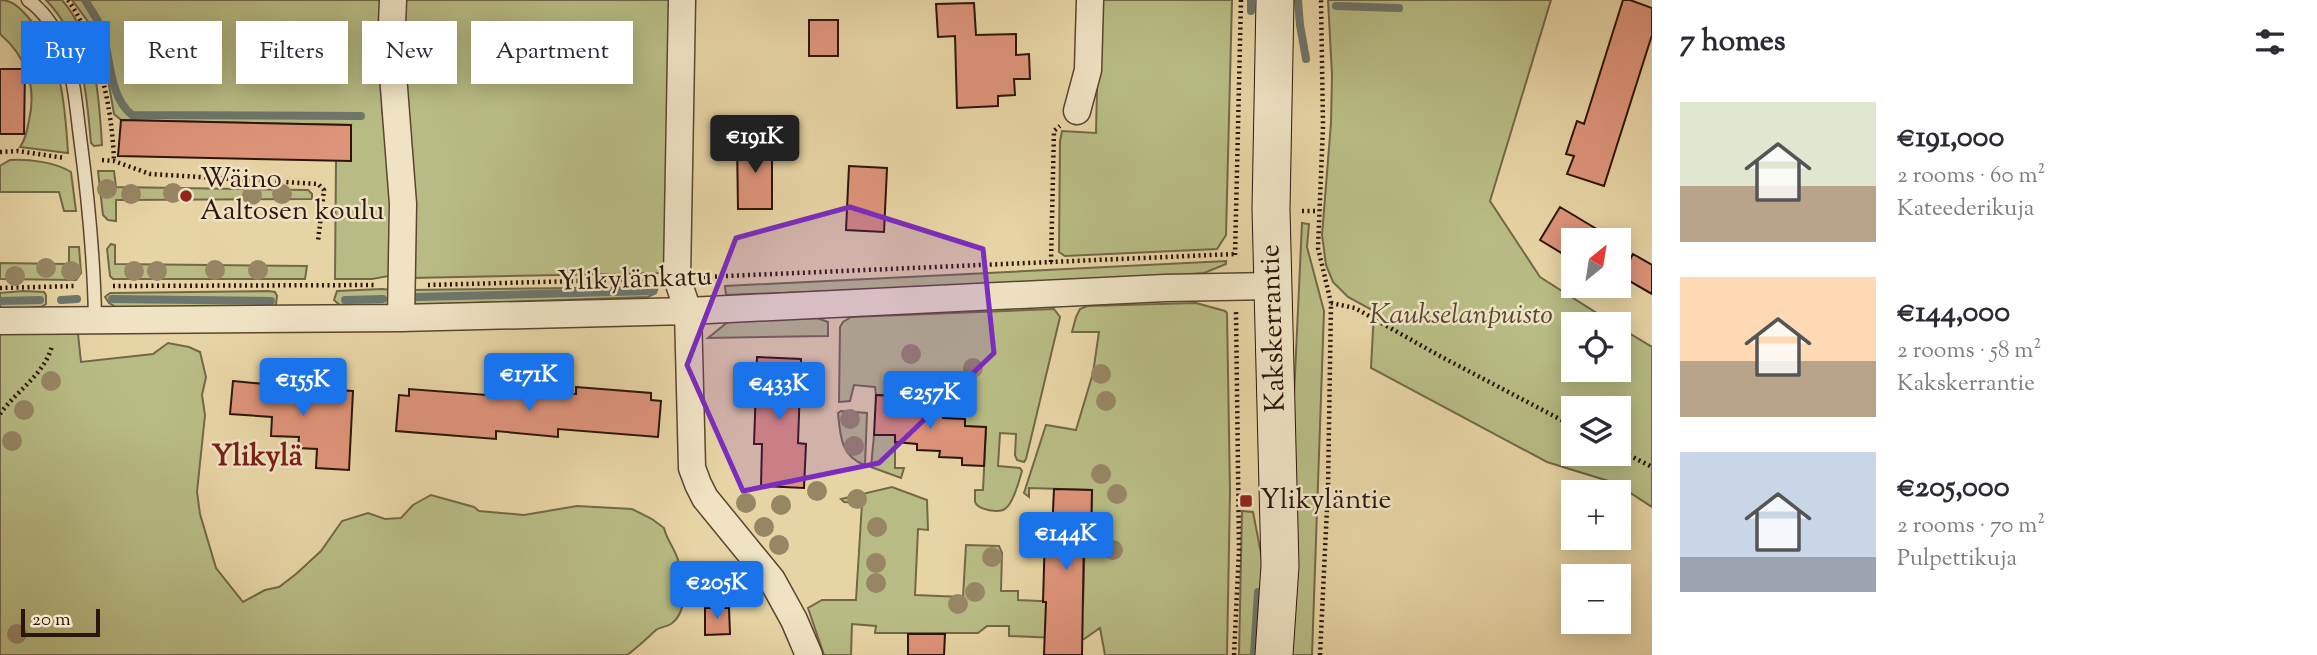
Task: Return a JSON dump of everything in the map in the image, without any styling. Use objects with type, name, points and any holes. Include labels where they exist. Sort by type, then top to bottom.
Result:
[{"type":"main road","name":"Kakskerrantie","points":[[1274,655],[1280,566],[1271,209],[1275,0]]},
{"type":"street","points":[[393,0],[391,49],[402,204],[401,318]]},
{"type":"street","points":[[682,0],[677,278],[688,311],[692,468],[705,498],[772,580],[809,655]]},
{"type":"street","points":[[1077,111],[1088,69],[1090,0]]},
{"type":"street","name":"Ylikylänkatu","points":[[0,321],[401,318],[688,311],[1165,288],[1272,286]]},
{"type":"lane","points":[[28,0],[38,7],[53,26],[72,75],[90,216],[96,319]]},
{"type":"path","points":[[68,0],[82,21],[96,57],[114,142],[114,160],[150,174],[318,184],[324,190],[318,242]]},
{"type":"path","points":[[1234,655],[1239,550],[1235,254],[1241,0]]},
{"type":"path","points":[[1320,655],[1328,487],[1331,303],[1318,248],[1323,126],[1321,0]]},
{"type":"path","points":[[1051,262],[1054,131],[1077,111]]},
{"type":"path","points":[[0,152],[18,151],[71,158]]},
{"type":"path","points":[[0,288],[402,285],[677,278],[1235,254]]},
{"type":"path","points":[[0,414],[42,369],[49,357],[52,345],[51,286]]},
{"type":"path","points":[[1331,303],[1355,308],[1561,420]]},
{"type":"path","points":[[1631,456],[1652,467]]},
{"type":"highlighted area","points":[[850,207],[983,249],[994,353],[879,463],[743,491],[687,365],[736,238]]},
{"type":"green space","points":[[0,0],[4,0],[21,10],[31,21],[21,21],[21,59],[0,34]]},
{"type":"green space","points":[[46,0],[62,0],[76,21],[62,21]]},
{"type":"green space","points":[[72,0],[381,0],[381,21],[362,21],[362,84],[382,84],[382,113],[390,128],[394,147],[396,191],[389,276],[335,279],[336,160],[351,125],[121,120],[114,114],[109,84],[110,21],[88,21]]},
{"type":"green space","points":[[400,0],[670,0],[667,273],[410,278],[403,84],[457,84],[457,21],[401,21]]},
{"type":"green space","points":[[1099,0],[1232,0],[1226,235],[1217,249],[1065,256],[1059,252],[1062,131],[1096,133]]},
{"type":"green space","name":"Kaukselanpuisto","points":[[1328,0],[1551,0],[1490,201],[1540,277],[1561,290],[1561,298],[1573,298],[1595,312],[1561,312],[1561,382],[1631,382],[1631,334],[1652,347],[1652,507],[1631,493],[1631,480],[1605,480],[1547,462],[1371,368],[1374,311],[1348,297],[1333,282],[1326,265],[1322,235],[1332,75]]},
{"type":"green space","points":[[30,84],[61,84],[68,153],[20,147],[26,134],[32,96]]},
{"type":"green space","points":[[97,84],[102,145],[94,146],[91,143],[85,85]]},
{"type":"green space","points":[[10,160],[42,162],[71,172],[76,211],[64,211],[59,192],[0,192],[0,166]]},
{"type":"green space","points":[[98,171],[114,171],[116,187],[308,190],[312,199],[116,200],[116,221],[108,220],[103,215]]},
{"type":"green space","points":[[1302,223],[1309,224],[1307,247],[1324,311],[1312,655],[1282,655]]},
{"type":"green space","points":[[111,244],[115,245],[115,264],[307,266],[305,279],[113,279],[110,276],[107,249]]},
{"type":"green space","points":[[69,247],[79,247],[81,273],[76,280],[0,279],[0,263],[67,264]]},
{"type":"green space","points":[[1226,261],[1226,264],[1204,273],[1095,281],[726,295],[725,286]]},
{"type":"green space","points":[[658,287],[656,293],[648,297],[417,305],[411,299],[409,290]]},
{"type":"green space","points":[[393,290],[388,305],[343,308],[334,300],[337,291]]},
{"type":"green space","points":[[44,292],[46,304],[41,307],[0,310],[0,293]]},
{"type":"green space","points":[[275,292],[277,296],[276,305],[272,308],[116,307],[105,297],[110,293]]},
{"type":"green space","points":[[1196,303],[1227,313],[1230,492],[1227,655],[1105,655],[1100,628],[1084,639],[1009,636],[1009,626],[987,626],[978,633],[875,633],[876,626],[852,624],[851,655],[824,655],[808,608],[822,600],[856,600],[862,503],[844,502],[841,499],[892,487],[927,500],[928,530],[918,529],[915,595],[963,597],[966,545],[999,546],[1002,553],[1001,591],[1018,591],[1018,600],[1083,603],[1085,536],[1091,536],[1092,490],[1029,488],[1029,497],[1024,493],[1046,425],[1076,430],[1093,373],[1099,332],[1072,332],[1076,317],[1080,309],[1087,306]]},
{"type":"green space","points":[[1054,309],[1060,317],[1024,462],[1017,460],[1015,455],[1016,434],[1000,433],[998,466],[1020,468],[1022,471],[1016,491],[1009,505],[1003,510],[985,509],[975,502],[975,490],[983,490],[986,428],[965,426],[943,418],[943,412],[921,411],[921,404],[899,403],[899,396],[876,395],[875,387],[854,385],[850,401],[839,402],[840,327],[851,317]]},
{"type":"green space","points":[[817,318],[828,322],[828,336],[708,338],[729,321]]},
{"type":"green space","points":[[0,334],[78,334],[81,362],[153,354],[168,343],[200,352],[206,377],[202,395],[205,415],[197,492],[200,514],[216,568],[243,602],[265,590],[279,587],[296,574],[321,551],[342,521],[368,513],[385,519],[401,518],[413,505],[431,495],[474,507],[479,511],[524,515],[577,506],[632,509],[664,528],[681,570],[684,595],[681,612],[671,624],[656,630],[627,655],[0,655]]},
{"type":"green space","points":[[838,413],[867,413],[865,465],[846,451]]},
{"type":"green space","points":[[874,435],[895,435],[895,468],[904,468],[901,478],[871,467]]},
{"type":"green space","points":[[1242,511],[1253,512],[1264,569],[1260,655],[1239,655]]},
{"type":"building","points":[[1623,0],[1652,8],[1652,35],[1604,186],[1567,174],[1574,156],[1566,154],[1577,121],[1584,124]]},
{"type":"building","points":[[974,3],[976,35],[1016,34],[1016,55],[1029,54],[1030,79],[1014,79],[1015,95],[998,96],[998,106],[957,108],[955,36],[938,37],[936,4]]},
{"type":"building","points":[[809,20],[838,20],[838,56],[809,56]]},
{"type":"building","points":[[0,69],[21,69],[21,84],[25,84],[24,134],[0,134]]},
{"type":"building","points":[[121,120],[351,125],[351,161],[118,156]]},
{"type":"building","points":[[737,141],[772,141],[772,209],[738,209]]},
{"type":"building","points":[[849,166],[887,168],[884,232],[846,230]]},
{"type":"building","points":[[1560,207],[1595,228],[1561,228],[1561,253],[1540,240]]},
{"type":"building","points":[[1633,254],[1652,265],[1652,294],[1631,282]]},
{"type":"building","points":[[757,357],[801,359],[798,443],[806,444],[804,488],[761,486],[762,444],[754,444]]},
{"type":"building","points":[[233,381],[265,386],[353,391],[349,470],[316,468],[317,449],[298,448],[299,437],[271,436],[272,417],[230,414]]},
{"type":"building","points":[[576,387],[651,393],[651,400],[661,401],[658,437],[558,429],[558,437],[496,431],[496,439],[396,431],[399,395],[409,396],[409,389],[513,397],[514,390],[576,394]]},
{"type":"building","points":[[876,395],[899,396],[899,403],[921,404],[921,411],[943,412],[943,418],[965,419],[965,426],[986,427],[984,466],[962,465],[962,458],[939,457],[940,451],[917,450],[917,444],[895,442],[895,435],[874,435]]},
{"type":"building","points":[[1054,489],[1092,490],[1091,536],[1084,536],[1082,655],[1044,655],[1045,533],[1052,532]]},
{"type":"building","points":[[705,608],[729,608],[730,634],[705,635]]},
{"type":"building","points":[[908,634],[945,634],[944,655],[908,655]]},
{"type":"waterway","points":[[85,0],[101,28],[118,97],[132,115],[361,116]]},
{"type":"waterway","points":[[1251,0],[1251,11]]},
{"type":"waterway","points":[[1298,0],[1306,59]]},
{"type":"waterway","points":[[1336,6],[1399,8]]},
{"type":"waterway","points":[[417,297],[653,291]]},
{"type":"waterway","points":[[61,300],[77,299]]},
{"type":"waterway","points":[[112,299],[271,301]]},
{"type":"waterway","points":[[345,300],[383,299]]},
{"type":"waterway","points":[[0,301],[40,300]]},
{"type":"waterway","points":[[1254,655],[1258,592]]},
{"type":"place","name":"Wäino Aaltosen koulu","points":[[186,196]]},
{"type":"place","name":"Ylikyläntie","points":[[1246,501]]},
{"type":"district","name":"Ylikylä","points":[[257,457]]}]
